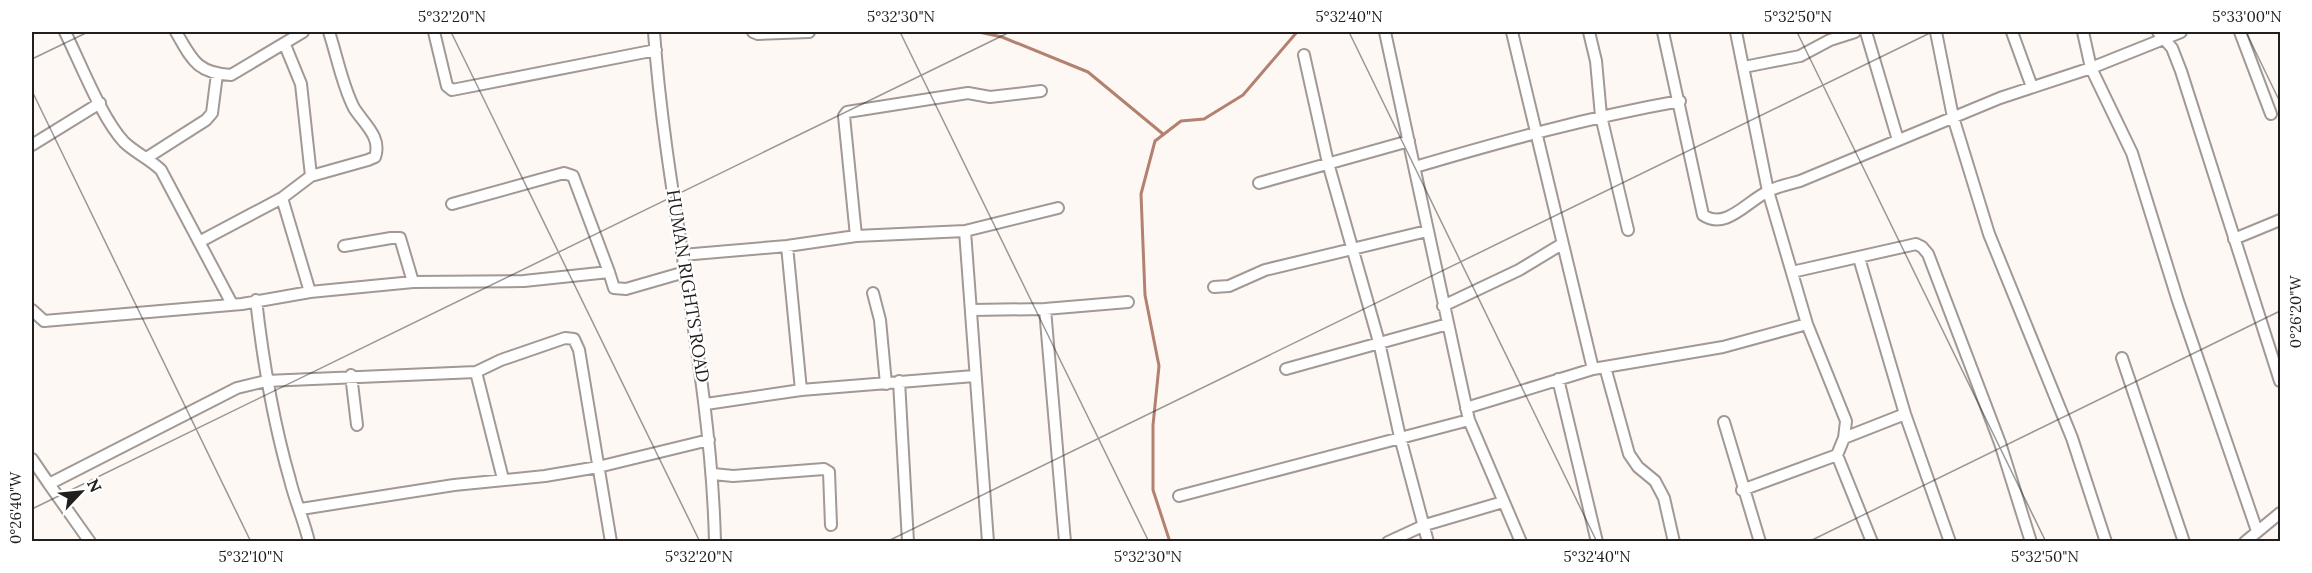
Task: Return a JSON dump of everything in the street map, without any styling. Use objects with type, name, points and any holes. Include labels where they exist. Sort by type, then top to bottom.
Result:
[{"type":"street","points":[[65,32],[100,103],[124,142],[148,157],[161,170],[232,304]]},
{"type":"street","points":[[176,32],[194,64],[217,74],[231,75],[285,45],[303,32]]},
{"type":"street","points":[[199,242],[282,198],[311,176],[375,157],[378,149],[367,123],[349,99],[329,32]]},
{"type":"street","points":[[434,32],[447,86],[452,90],[656,50]]},
{"type":"street","name":"HUMAN RIGHTS ROAD","points":[[654,32],[682,255],[706,404],[713,474],[715,542]]},
{"type":"street","points":[[753,32],[758,34],[809,32]]},
{"type":"street","points":[[1385,32],[1469,420],[1521,542]]},
{"type":"street","points":[[1512,32],[1593,369]]},
{"type":"street","points":[[1589,32],[1596,60],[1601,116],[1628,230]]},
{"type":"street","points":[[1663,32],[1680,101],[1703,215],[1711,220],[1724,220],[1768,191],[1953,117],[2032,87],[2091,68],[2161,35],[2181,32]]},
{"type":"street","points":[[1736,32],[1768,191],[1807,324],[1846,421],[1844,438],[1837,455],[1872,542]]},
{"type":"street","points":[[1744,67],[1800,56],[1830,40],[1855,32]]},
{"type":"street","points":[[1866,32],[1898,140]]},
{"type":"street","points":[[1936,32],[1953,117],[1989,234],[2072,438],[2106,542]]},
{"type":"street","points":[[2012,32],[2032,87]]},
{"type":"street","points":[[2083,32],[2091,68],[2132,153],[2189,335],[2257,531]]},
{"type":"street","points":[[2240,32],[2271,114]]},
{"type":"street","points":[[2161,35],[2172,48],[2181,71],[2280,381]]},
{"type":"street","points":[[285,45],[301,84],[311,176]]},
{"type":"street","points":[[1304,55],[1328,163],[1378,342],[1428,542]]},
{"type":"street","points":[[148,157],[206,120],[212,113],[217,74]]},
{"type":"street","points":[[856,236],[844,116],[847,112],[968,93],[990,97],[1041,91]]},
{"type":"street","points":[[1415,167],[1601,116],[1680,101]]},
{"type":"street","points":[[32,145],[100,103]]},
{"type":"street","points":[[1259,183],[1409,141]]},
{"type":"street","points":[[452,204],[564,173],[573,176],[614,288],[626,289],[685,272]]},
{"type":"street","points":[[282,198],[310,292]]},
{"type":"street","points":[[682,255],[787,246],[856,236],[964,231],[1058,208]]},
{"type":"street","points":[[2234,239],[2280,220]]},
{"type":"street","points":[[964,231],[988,542]]},
{"type":"street","points":[[1214,287],[1229,286],[1265,270],[1427,231]]},
{"type":"street","points":[[344,246],[391,237],[400,238],[413,282]]},
{"type":"street","points":[[1443,306],[1519,270],[1562,244]]},
{"type":"street","points":[[1792,272],[1916,244],[1922,247],[1928,254],[2000,443],[2031,542]]},
{"type":"street","points":[[787,246],[801,390]]},
{"type":"street","points":[[1859,258],[1905,414],[1950,542]]},
{"type":"street","points":[[32,310],[44,321],[232,304],[310,292],[413,282],[524,280],[609,272]]},
{"type":"street","points":[[873,293],[880,320],[886,384]]},
{"type":"street","points":[[256,300],[266,381],[290,483],[301,509],[309,542]]},
{"type":"street","points":[[970,310],[1045,309],[1128,302]]},
{"type":"street","points":[[1045,309],[1065,542]]},
{"type":"street","points":[[1286,369],[1448,324]]},
{"type":"street","points":[[1466,408],[1605,366],[1723,347],[1807,324]]},
{"type":"street","points":[[50,484],[237,388],[266,381],[351,375],[447,375],[476,372],[501,360],[565,338],[574,339],[579,350],[611,542]]},
{"type":"street","points":[[2122,358],[2184,542]]},
{"type":"street","points":[[1605,366],[1612,399],[1629,454],[1638,467],[1654,482],[1664,498],[1674,542]]},
{"type":"street","points":[[476,372],[504,479]]},
{"type":"street","points":[[351,375],[357,425]]},
{"type":"street","points":[[706,404],[801,390],[974,376]]},
{"type":"street","points":[[1558,379],[1597,542]]},
{"type":"street","points":[[899,381],[908,542]]},
{"type":"street","points":[[1844,438],[1905,414]]},
{"type":"street","points":[[1179,496],[1400,436],[1469,420]]},
{"type":"street","points":[[1724,422],[1758,541]]},
{"type":"street","points":[[301,509],[504,479],[545,476],[598,467],[709,440]]},
{"type":"street","points":[[1742,490],[1837,455]]},
{"type":"street","points":[[32,459],[90,542]]},
{"type":"street","points":[[713,474],[733,476],[824,469],[829,472],[831,525]]},
{"type":"street","points":[[1388,542],[1425,525],[1503,502]]},
{"type":"street","points":[[2244,542],[2280,513]]},
{"type":"waterway","points":[[979,32],[1002,37],[1088,72],[1163,134]]},
{"type":"waterway","points":[[1170,542],[1153,490],[1153,425],[1159,366],[1145,295],[1141,194],[1155,141],[1181,121],[1204,119],[1243,95],[1297,32]]}]
